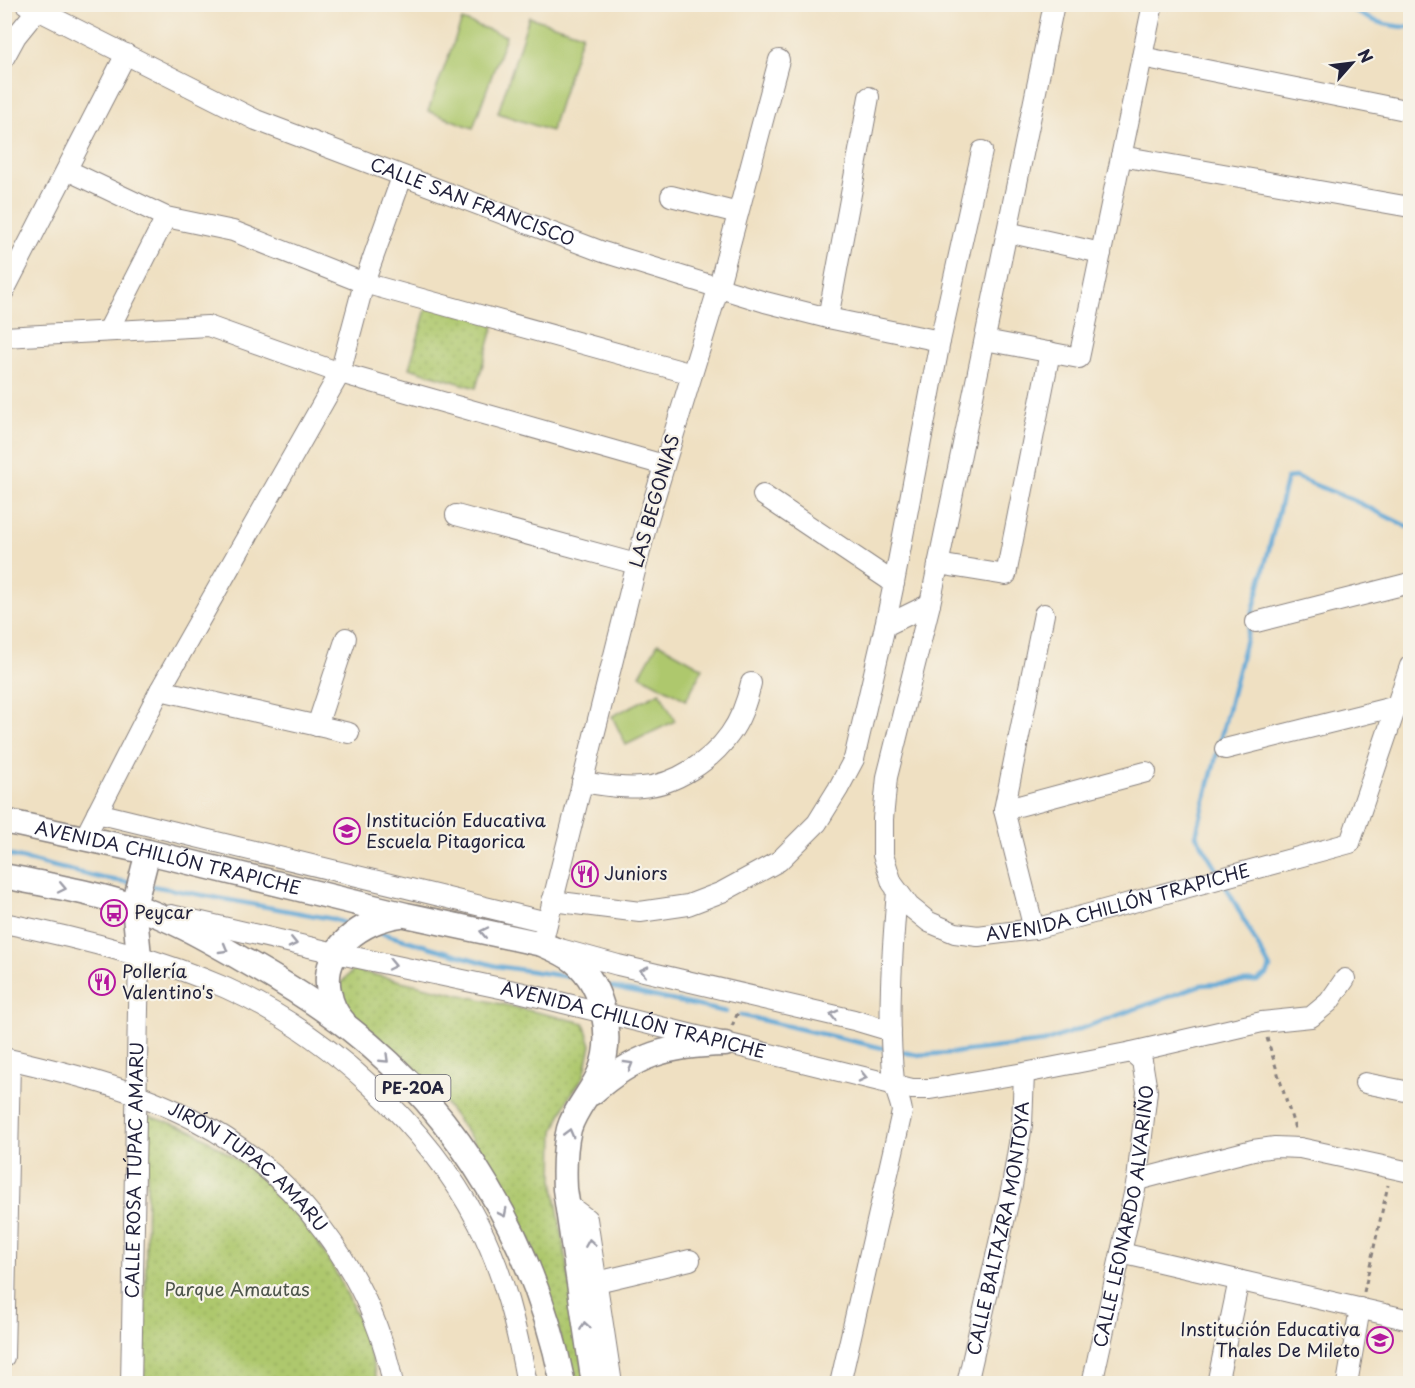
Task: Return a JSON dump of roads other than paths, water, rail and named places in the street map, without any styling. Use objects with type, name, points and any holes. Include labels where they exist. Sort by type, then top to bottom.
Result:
[{"type":"main road","name":"AVENIDA CHILLÓN TRAPICHE","points":[[4,821],[148,852],[444,923],[544,933]]},
{"type":"main road","points":[[139,956],[134,906],[148,852]]},
{"type":"main road","name":"AVENIDA CHILLÓN TRAPICHE","points":[[4,876],[69,889],[134,906]]},
{"type":"main road","name":"PE-20A","points":[[134,906],[195,932],[316,1005],[350,1029],[401,1075],[444,1122],[501,1208],[533,1279],[561,1376]]},
{"type":"main road","points":[[350,1029],[339,1017],[331,1002],[327,985],[329,968],[335,953],[346,940],[373,921],[406,915]]},
{"type":"main road","points":[[544,933],[559,951],[582,969],[597,994],[603,1012],[606,1045],[599,1073],[575,1113],[566,1144],[564,1166],[567,1204],[592,1373],[561,1376]]},
{"type":"main road","points":[[584,1101],[609,1078],[641,1058],[684,1047],[724,1044]]},
{"type":"street","points":[[840,1383],[902,1112],[901,1101],[894,1084],[891,1031],[892,956],[897,891],[883,855],[883,819],[887,777],[930,604],[1054,4]]},
{"type":"street","points":[[985,340],[1079,358],[1153,4]]},
{"type":"street","points":[[4,58],[31,7]]},
{"type":"street","name":"CALLE SAN FRANCISCO","points":[[31,7],[256,120],[603,252],[718,289],[828,318],[940,341]]},
{"type":"street","points":[[4,291],[126,54]]},
{"type":"street","points":[[1142,57],[1410,111]]},
{"type":"street","name":"LAS BEGONIAS","points":[[544,933],[636,564],[718,289],[779,60]]},
{"type":"street","points":[[828,318],[869,97]]},
{"type":"street","points":[[552,901],[640,912],[688,905],[722,892],[779,861],[817,823],[838,789],[854,759],[885,626],[940,341],[982,151]]},
{"type":"street","points":[[1121,156],[1410,207]]},
{"type":"street","points":[[67,170],[166,217],[233,231],[364,283],[692,374]]},
{"type":"street","points":[[84,839],[160,690],[340,373],[364,283],[402,177]]},
{"type":"street","points":[[671,196],[738,213]]},
{"type":"street","points":[[108,332],[166,217]]},
{"type":"street","points":[[1007,232],[1101,253]]},
{"type":"street","points":[[4,337],[208,326],[340,373],[664,465]]},
{"type":"street","points":[[938,564],[1006,574],[1050,352]]},
{"type":"street","points":[[763,495],[894,583]]},
{"type":"street","points":[[456,515],[636,564]]},
{"type":"street","points":[[1256,622],[1410,583]]},
{"type":"street","points":[[885,626],[930,604]]},
{"type":"street","points":[[1034,929],[1004,810],[1044,614]]},
{"type":"street","points":[[317,726],[346,638]]},
{"type":"street","points":[[1225,749],[1397,705],[1410,666]]},
{"type":"street","points":[[582,782],[620,787],[643,787],[666,782],[690,771],[716,751],[731,733],[746,703],[751,683]]},
{"type":"street","points":[[160,690],[349,733]]},
{"type":"street","name":"AVENIDA CHILLÓN TRAPICHE","points":[[897,891],[909,906],[929,922],[955,933],[978,936],[1034,929],[1350,843],[1397,705]]},
{"type":"street","points":[[1004,810],[1146,772]]},
{"type":"street","points":[[97,813],[448,898],[544,933]]},
{"type":"street","points":[[380,909],[387,883]]},
{"type":"street","points":[[444,923],[448,898]]},
{"type":"street","name":"AVENIDA CHILLÓN TRAPICHE","points":[[134,906],[603,1012],[912,1089],[930,1089],[1024,1073],[1132,1052],[1262,1022],[1311,1017],[1329,1002],[1345,979]]},
{"type":"street","points":[[4,923],[51,932],[139,956],[192,974],[262,1007],[293,1026],[361,1076],[392,1106],[437,1159],[459,1190],[479,1225],[510,1306],[527,1383]]},
{"type":"street","name":"AVENIDA CHILLÓN TRAPICHE","points":[[544,933],[618,965],[854,1020],[891,1031]]},
{"type":"street","name":"CALLE ROSA TÚPAC AMARU","points":[[131,1383],[139,956]]},
{"type":"street","name":"CALLE LEONARDO ALVARIÑO","points":[[1092,1383],[1137,1180],[1147,1091],[1142,1061],[1132,1052]]},
{"type":"street","points":[[4,1357],[7,1059]]},
{"type":"street","name":"JIRÓN TUPAC AMARU","points":[[7,1059],[63,1072],[137,1095],[194,1119],[232,1141],[273,1175],[307,1209],[338,1252],[362,1293],[380,1334],[393,1383]]},
{"type":"street","name":"CALLE BALTAZRA MONTOYA","points":[[967,1383],[1012,1186],[1022,1125],[1024,1073]]},
{"type":"street","points":[[1365,1083],[1410,1092]]},
{"type":"street","points":[[1137,1180],[1253,1150],[1275,1147],[1300,1148],[1401,1170]]},
{"type":"street","points":[[567,1204],[587,1219],[612,1383]]},
{"type":"street","points":[[1121,1253],[1410,1320]]},
{"type":"street","points":[[597,1282],[690,1260]]},
{"type":"street","points":[[1217,1383],[1239,1280]]},
{"type":"street","points":[[1347,1383],[1360,1308]]},
{"type":"waterway","points":[[1345,4],[1376,21],[1393,26],[1410,27]]},
{"type":"waterway","points":[[1219,873],[1196,835],[1287,478],[1295,477],[1353,500],[1410,528]]},
{"type":"waterway","points":[[4,854],[101,878],[133,883]]},
{"type":"waterway","points":[[898,1051],[917,1055],[951,1053],[1044,1042],[1201,985],[1257,981],[1267,975],[1270,968],[1224,883]]},
{"type":"waterway","points":[[147,885],[333,919],[350,925]]},
{"type":"waterway","points":[[377,932],[496,966],[577,978]]},
{"type":"waterway","points":[[606,986],[726,1012]]},
{"type":"waterway","points":[[740,1015],[887,1049]]},
{"type":"place","name":"Institución Educativa Escuela Pitagorica","points":[[347,831]]},
{"type":"place","name":"Juniors","points":[[585,874]]},
{"type":"place","name":"Peycar","points":[[114,913]]},
{"type":"place","name":"Pollería Valentino's","points":[[102,982]]},
{"type":"place","name":"Institución Educativa Thales De Mileto","points":[[1380,1340]]},
{"type":"park label","name":"Parque Amautas","points":[[237,1290]]}]
